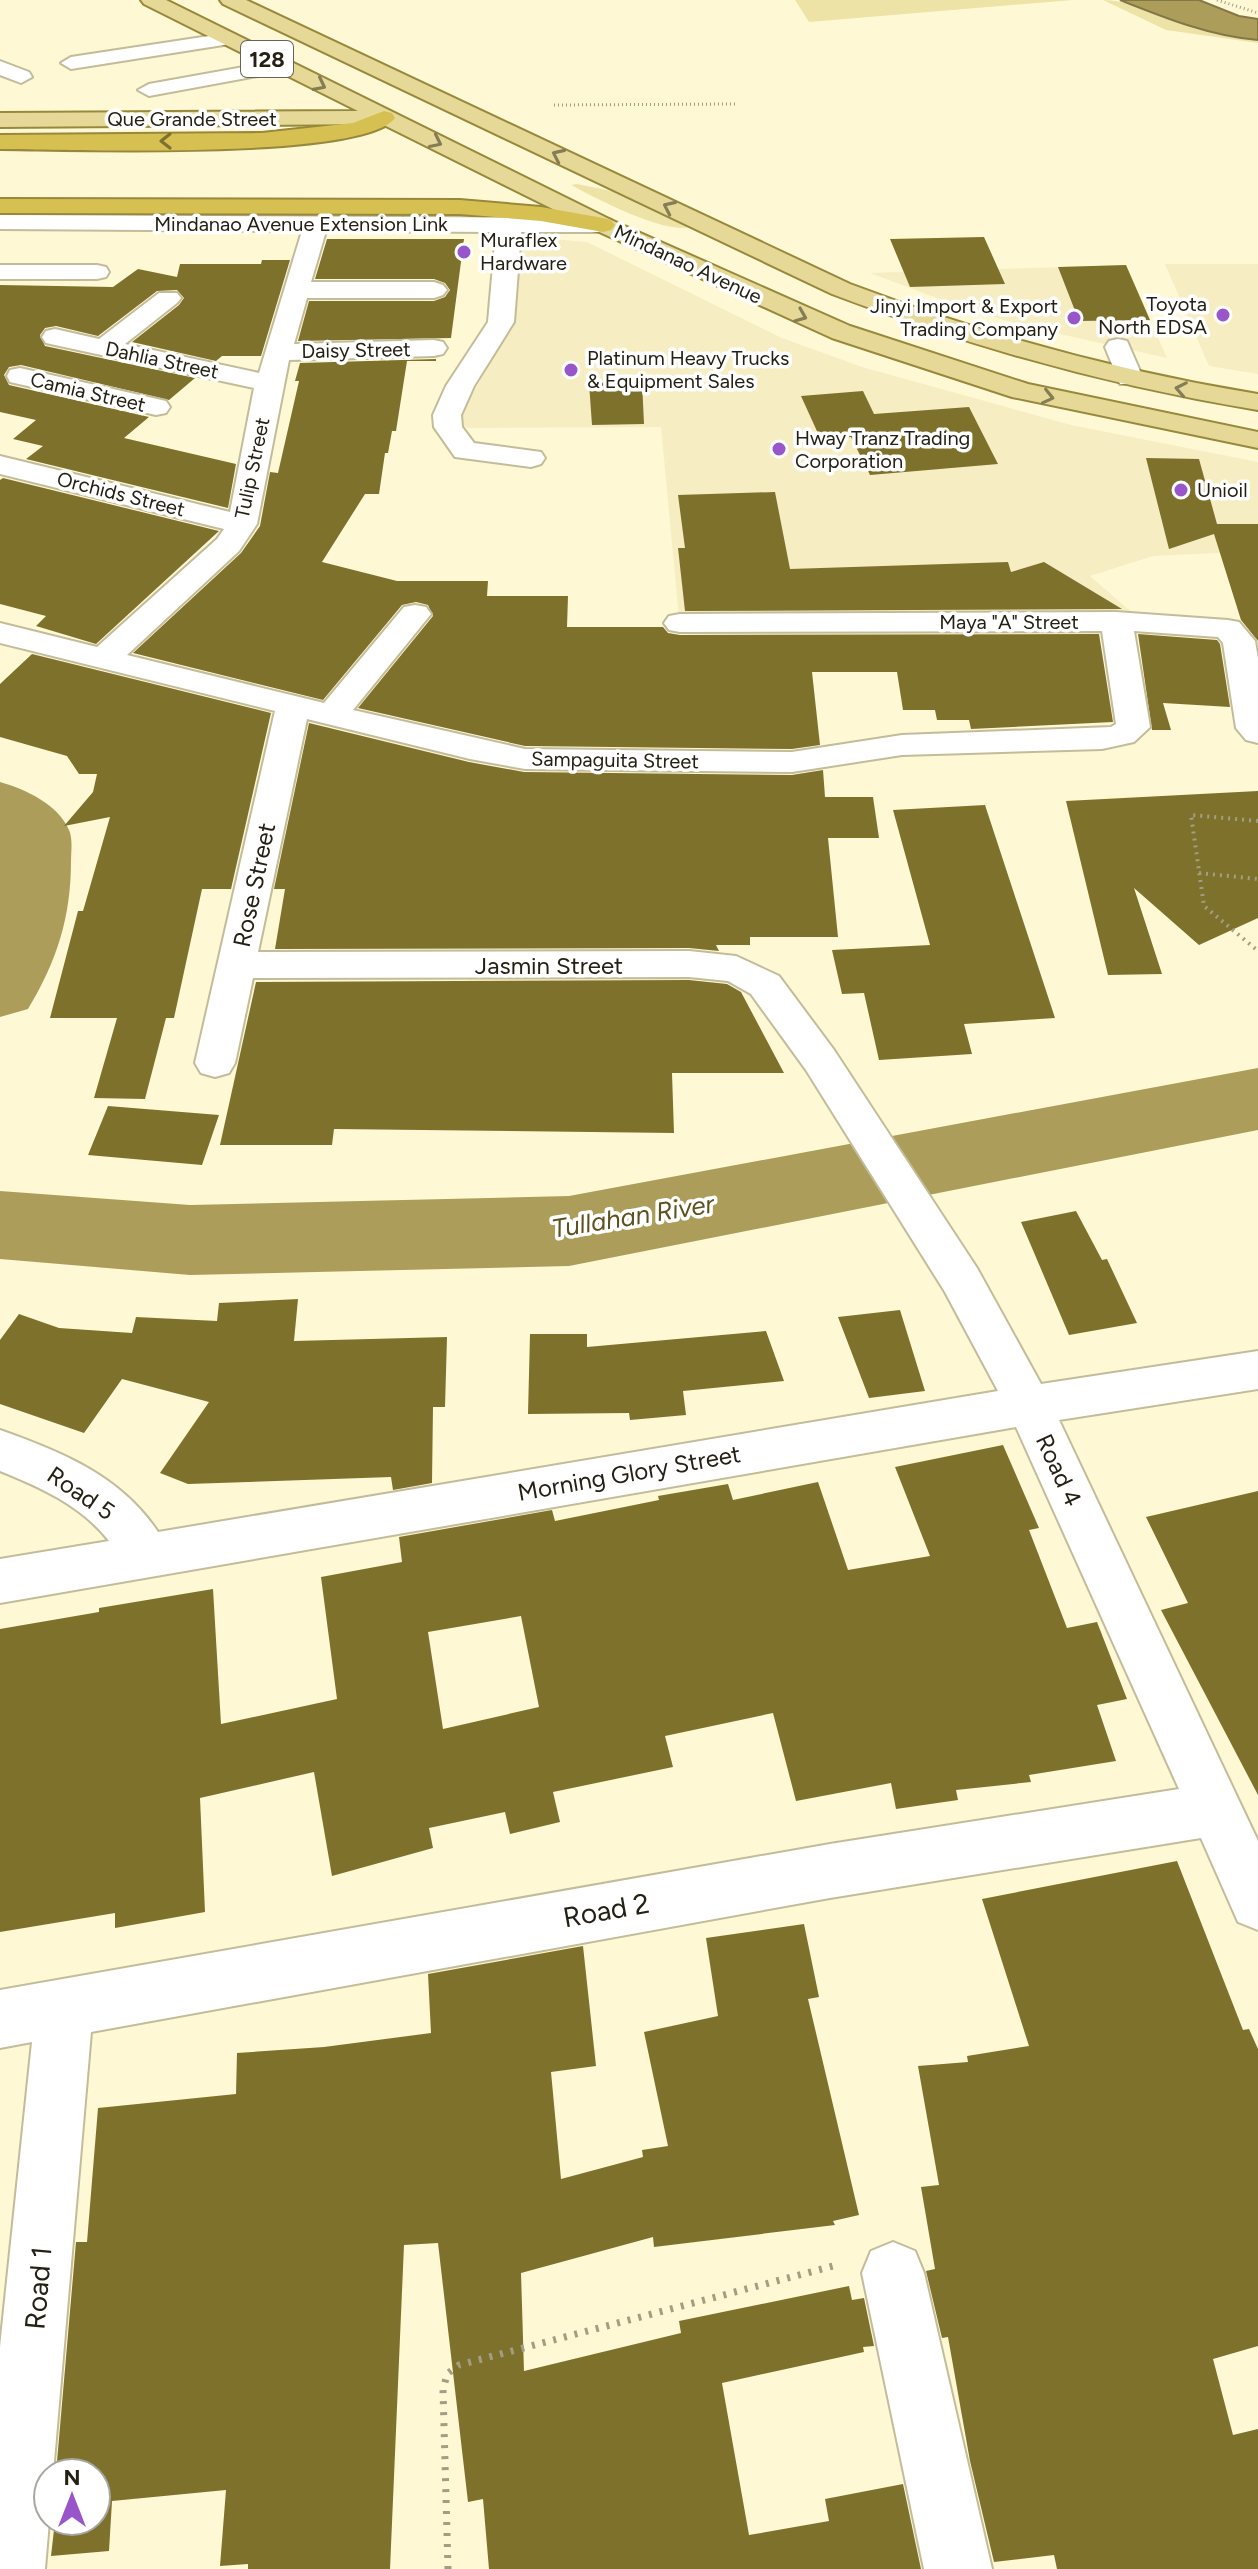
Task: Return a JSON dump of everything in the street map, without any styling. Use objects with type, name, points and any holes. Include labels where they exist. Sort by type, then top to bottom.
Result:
[{"type":"highway","points":[[0,142],[244,141],[345,132],[367,128],[384,118]]},
{"type":"highway","points":[[0,206],[460,207],[541,214],[603,225]]},
{"type":"main road","name":"Mindanao Avenue","points":[[151,0],[603,225],[791,312],[931,364],[1022,391],[1258,440]]},
{"type":"main road","name":"Mindanao Avenue","points":[[230,0],[841,289],[974,337],[1130,378],[1258,402]]},
{"type":"main road","points":[[384,118],[441,100]]},
{"type":"main road","name":"Que Grande Street","points":[[0,120],[384,118]]},
{"type":"main road","points":[[603,225],[679,232],[776,274],[841,289]]},
{"type":"street","points":[[71,63],[229,39]]},
{"type":"street","points":[[149,90],[283,66]]},
{"type":"street","points":[[0,67],[21,77]]},
{"type":"street","name":"Mindanao Avenue Extension Link","points":[[0,222],[603,225]]},
{"type":"street","name":"Tulip Street","points":[[102,660],[228,545],[242,524],[269,383],[316,224]]},
{"type":"street","points":[[509,225],[501,322],[460,386],[447,415],[448,427],[465,451],[531,458]]},
{"type":"street","points":[[0,272],[97,272]]},
{"type":"street","points":[[297,290],[434,290]]},
{"type":"street","points":[[79,390],[114,350],[168,298]]},
{"type":"street","name":"Dahlia Street","points":[[55,337],[269,383]]},
{"type":"street","points":[[1118,347],[1130,378]]},
{"type":"street","name":"Daisy Street","points":[[279,352],[434,348]]},
{"type":"street","name":"Camia Street","points":[[20,376],[156,407]]},
{"type":"street","name":"Orchids Street","points":[[0,465],[242,524]]},
{"type":"street","points":[[331,715],[415,614]]},
{"type":"street","name":"Sampaguita Street","points":[[0,633],[293,706],[525,759],[792,762],[902,745],[1102,739],[1122,735],[1133,727],[1116,621]]},
{"type":"street","name":"Maya \"A\" Street","points":[[680,623],[1116,621],[1228,629],[1239,641],[1253,728],[1258,733]]},
{"type":"street","name":"Rose Street","points":[[215,1063],[293,706]]},
{"type":"street","name":"Jasmin Street","points":[[237,965],[689,964],[736,969],[765,985],[820,1060]]},
{"type":"street","name":"Road 4","points":[[820,1060],[961,1280],[1029,1405],[1258,1902]]},
{"type":"street","name":"Morning Glory Street","points":[[0,1581],[1029,1405],[1258,1370]]},
{"type":"street","name":"Road 5","points":[[0,1450],[44,1467],[85,1492],[120,1518],[146,1555]]},
{"type":"street","name":"Road 2","points":[[0,2019],[799,1877],[1214,1810]]},
{"type":"street","name":"Road 1","points":[[11,2569],[64,2008]]},
{"type":"street","points":[[893,2273],[958,2569]]},
{"type":"path","points":[[1217,0],[1258,13]]},
{"type":"path","points":[[554,105],[736,104]]},
{"type":"path","points":[[1258,821],[1191,815],[1204,906],[1258,951]]},
{"type":"path","points":[[1199,873],[1258,879]]},
{"type":"path","points":[[448,2569],[443,2390],[447,2374],[459,2365],[874,2255],[886,2261],[893,2273]]},
{"type":"shaded area","points":[[795,0],[1073,0],[809,22]]},
{"type":"shaded area","points":[[1103,0],[1127,4],[1199,28],[1258,40],[1258,43],[1166,30]]},
{"type":"shaded area","points":[[1120,0],[1199,0],[1239,16],[1258,19],[1258,40],[1205,30]]},
{"type":"shaded area","points":[[571,185],[626,194],[693,226],[682,228],[650,221]]},
{"type":"shaded area","points":[[518,236],[587,242],[782,338],[862,367],[1071,425],[1258,462],[1258,551],[1153,556],[1090,576],[1136,616],[679,618],[661,427],[468,428],[457,421],[515,320]]},
{"type":"shaded area","name":"Toyota North EDSA","points":[[1165,264],[1258,264],[1258,374],[1209,366]]},
{"type":"shaded area","name":"Jinyi Import & Export Trading Company","points":[[1126,265],[1167,358],[969,310],[870,273]]},
{"type":"building","points":[[984,237],[1005,284],[910,287],[890,239]]},
{"type":"building","points":[[327,239],[464,239],[451,338],[298,341],[309,301],[434,301],[445,297],[450,290],[445,283],[434,279],[315,279]]},
{"type":"building","points":[[262,260],[290,260],[261,356],[222,356],[216,361],[132,342],[179,305],[184,298],[177,290],[157,291],[98,336],[56,326],[45,328],[40,335],[45,346],[195,378],[169,400],[21,365],[9,367],[4,375],[9,385],[149,417],[124,438],[236,464],[228,508],[26,459],[43,446],[13,439],[36,420],[0,412],[0,285],[113,287],[138,269],[177,277],[180,264],[261,264]]},
{"type":"building","points":[[1126,265],[1150,320],[1079,321],[1058,267]]},
{"type":"building","points":[[436,359],[407,361],[396,431],[392,431],[388,453],[385,453],[379,494],[365,494],[322,562],[397,581],[488,581],[487,596],[568,596],[567,627],[663,627],[668,633],[680,635],[1099,634],[1113,722],[971,729],[969,720],[937,720],[935,710],[903,710],[897,672],[812,672],[820,745],[792,749],[525,746],[358,708],[433,616],[428,605],[416,602],[402,605],[323,700],[133,653],[241,553],[260,526],[270,472],[278,473],[299,381],[295,381],[300,363]]},
{"type":"building","points":[[642,382],[644,424],[592,425],[589,383]]},
{"type":"building","points":[[863,391],[874,414],[969,407],[998,464],[870,475],[851,437],[821,440],[801,396]]},
{"type":"building","points":[[1146,458],[1199,459],[1217,524],[1258,524],[1258,641],[1241,620],[1214,534],[1169,549]]},
{"type":"building","points":[[3,478],[219,531],[96,644],[36,626],[46,616],[0,604],[0,480]]},
{"type":"building","points":[[775,492],[790,569],[1008,562],[1011,572],[1044,562],[1122,609],[685,611],[678,548],[685,548],[678,495]]},
{"type":"building","points":[[1138,634],[1217,640],[1230,707],[1163,703],[1171,730],[1152,730]]},
{"type":"building","points":[[32,654],[271,713],[231,889],[202,889],[174,1018],[166,1018],[145,1099],[94,1098],[117,1018],[50,1018],[78,911],[83,911],[110,817],[64,826],[93,792],[97,774],[79,774],[67,756],[0,737],[0,684]]},
{"type":"building","points":[[309,723],[469,762],[524,772],[792,775],[823,770],[825,797],[873,797],[879,838],[828,838],[838,937],[750,937],[750,945],[716,945],[719,951],[689,948],[275,949],[285,889],[274,889]]},
{"type":"building","points":[[1258,791],[1258,918],[1199,945],[1134,888],[1162,974],[1108,975],[1066,801]]},
{"type":"building","points":[[985,805],[1055,1018],[964,1024],[972,1054],[879,1060],[864,993],[842,994],[832,950],[930,945],[893,810]]},
{"type":"building","points":[[689,980],[727,984],[741,992],[784,1073],[672,1073],[674,1133],[334,1129],[332,1145],[220,1145],[256,982]]},
{"type":"building","points":[[108,1106],[219,1115],[202,1165],[88,1155]]},
{"type":"building","points":[[1076,1211],[1102,1260],[1107,1259],[1137,1323],[1069,1335],[1021,1222]]},
{"type":"building","points":[[298,1299],[294,1341],[447,1337],[445,1407],[433,1407],[432,1483],[393,1490],[391,1477],[188,1484],[160,1473],[209,1402],[122,1379],[84,1433],[0,1404],[0,1340],[19,1314],[59,1328],[132,1333],[136,1317],[217,1321],[219,1303]]},
{"type":"building","points":[[900,1310],[925,1391],[869,1398],[838,1317]]},
{"type":"building","points":[[766,1331],[784,1381],[683,1391],[686,1415],[630,1420],[629,1413],[528,1414],[530,1334],[587,1334],[587,1347]]},
{"type":"building","points":[[1003,1445],[1039,1528],[1029,1530],[1067,1628],[1097,1622],[1127,1699],[1097,1705],[1116,1761],[1029,1775],[1031,1782],[956,1790],[958,1800],[896,1809],[891,1783],[796,1801],[773,1713],[665,1736],[673,1767],[553,1792],[560,1822],[510,1834],[505,1812],[429,1828],[433,1848],[332,1876],[314,1772],[200,1798],[205,1912],[115,1928],[115,1913],[0,1932],[0,1629],[213,1589],[221,1724],[337,1699],[321,1577],[402,1562],[399,1537],[552,1510],[555,1521],[659,1500],[658,1496],[728,1484],[733,1500],[818,1482],[848,1570],[930,1556],[895,1467]],"holes":[[[521,1616],[539,1707],[443,1729],[428,1632]]]},
{"type":"building","points":[[1258,1491],[1258,1795],[1161,1610],[1188,1603],[1146,1517]]},
{"type":"building","points":[[1177,1861],[1243,2030],[1249,2029],[1258,2049],[1258,2346],[1213,2359],[1233,2435],[1258,2429],[1258,2569],[1057,2569],[1054,2555],[994,2562],[970,2461],[948,2337],[942,2338],[926,2271],[935,2269],[921,2187],[939,2185],[918,2066],[968,2062],[967,2056],[1029,2046],[982,1899]]},
{"type":"building","points":[[804,1924],[819,1997],[808,1999],[859,2215],[833,2221],[835,2225],[654,2247],[653,2237],[521,2273],[524,2371],[681,2333],[679,2321],[849,2286],[852,2300],[864,2298],[874,2346],[863,2347],[864,2352],[722,2383],[749,2535],[829,2521],[825,2499],[903,2484],[921,2569],[489,2569],[483,2499],[468,2502],[438,2243],[404,2245],[390,2569],[248,2569],[248,2564],[220,2566],[226,2490],[112,2501],[112,2457],[57,2457],[76,2242],[87,2242],[98,2108],[236,2094],[237,2053],[324,2047],[431,2033],[428,1974],[583,1946],[596,2066],[551,2072],[561,2179],[643,2157],[642,2150],[668,2146],[644,2032],[718,2016],[706,1938]]},
{"type":"building","points":[[53,2537],[110,2537],[109,2551],[51,2556]]},
{"type":"waterway","name":"Tullahan River","points":[[0,805],[33,832],[31,893],[24,934],[18,954],[0,989]]},
{"type":"waterway","name":"Tullahan River","points":[[0,1225],[190,1240],[569,1231],[1258,1099]]},
{"type":"place","name":"Muraflex Hardware","points":[[464,252]]},
{"type":"place","name":"Toyota North EDSA","points":[[1223,315]]},
{"type":"place","name":"Jinyi Import & Export Trading Company","points":[[1074,318]]},
{"type":"place","name":"Platinum Heavy Trucks & Equipment Sales","points":[[571,370]]},
{"type":"place","name":"Hway Tranz Trading Corporation","points":[[779,449]]},
{"type":"place","name":"Unioil","points":[[1181,490]]}]
